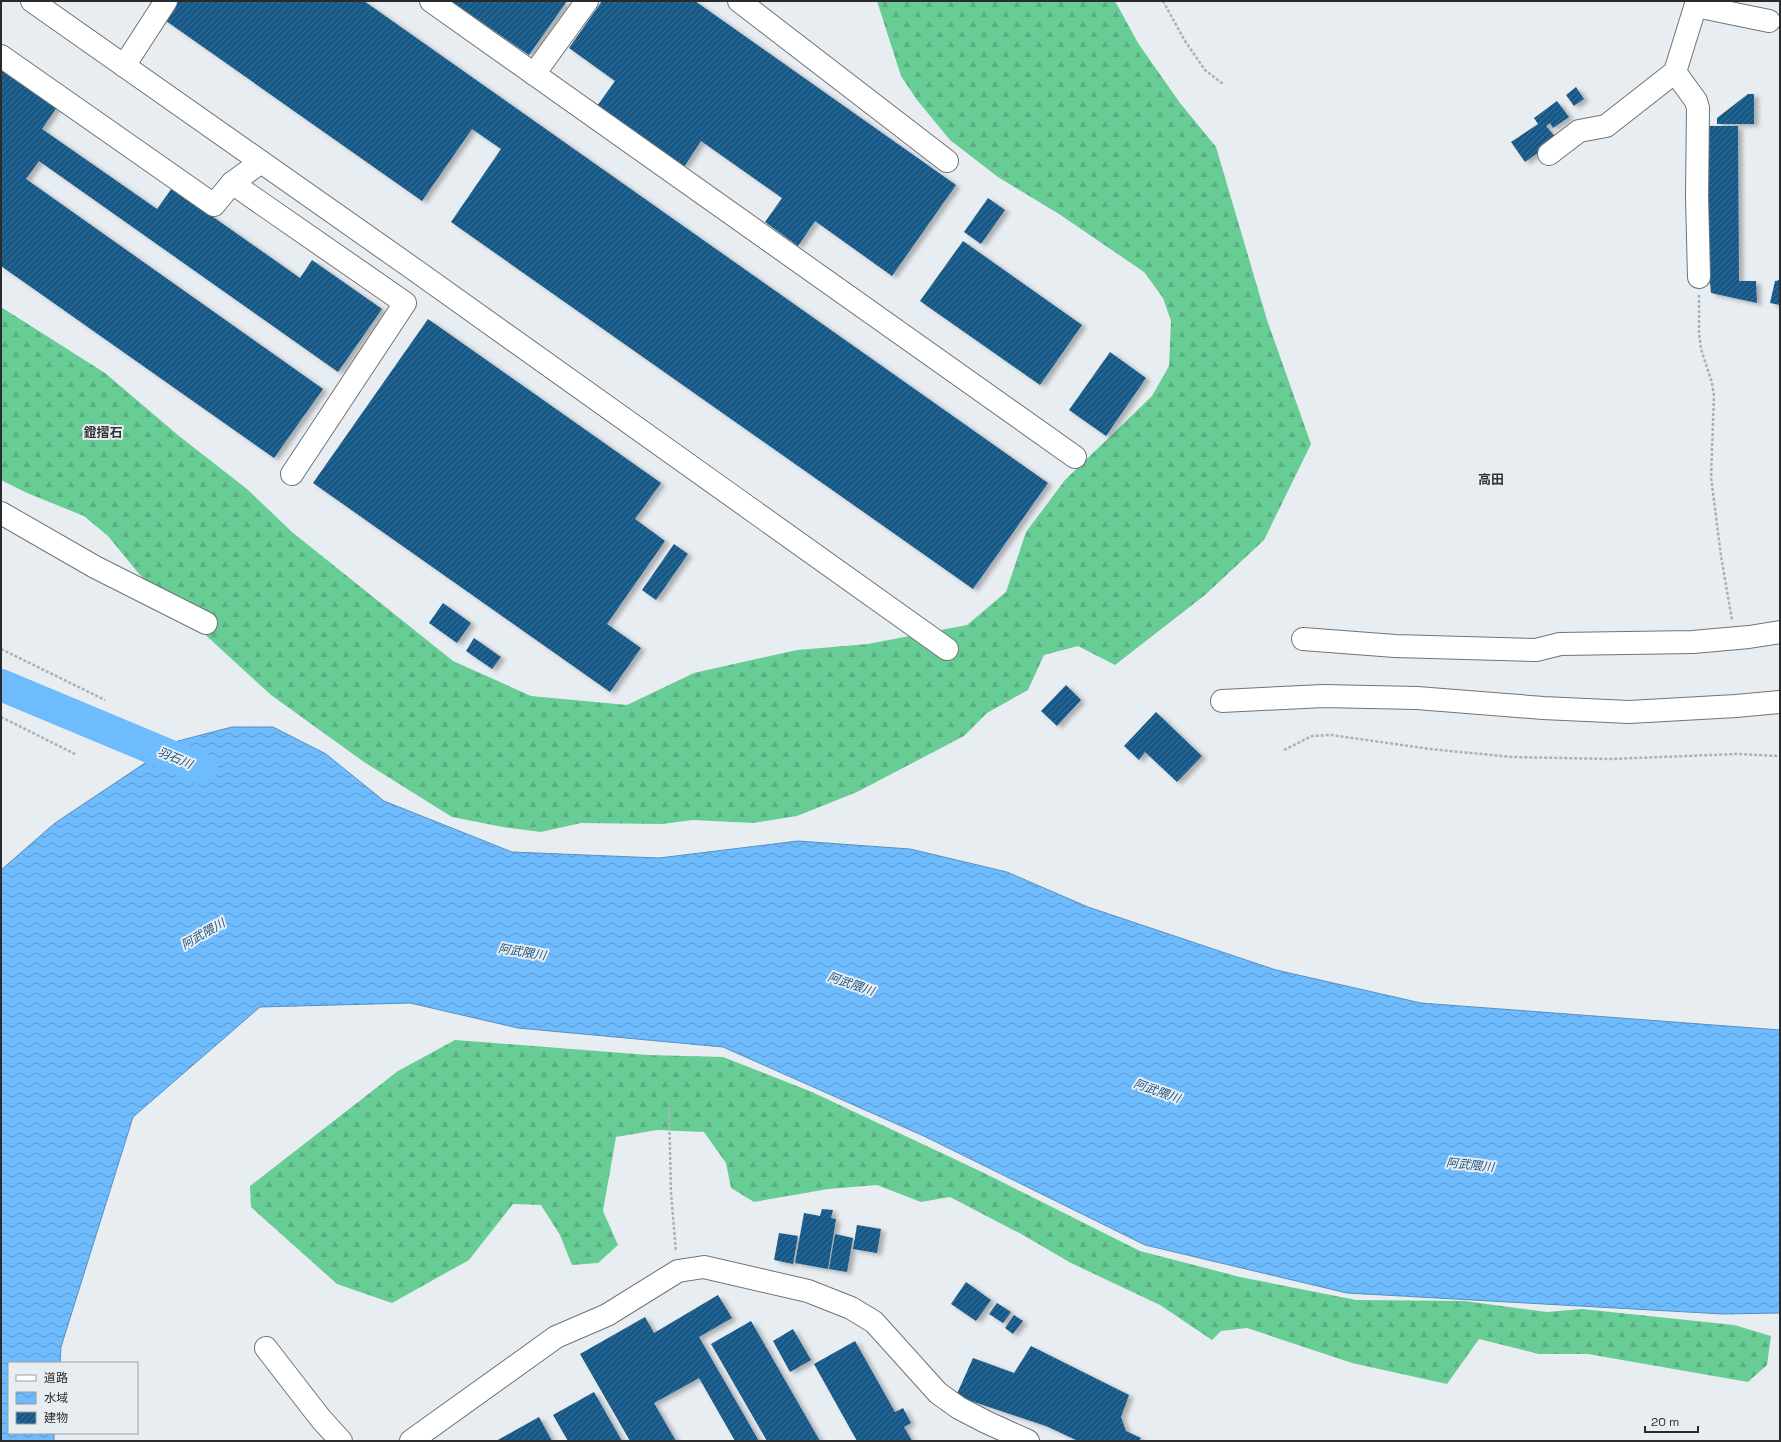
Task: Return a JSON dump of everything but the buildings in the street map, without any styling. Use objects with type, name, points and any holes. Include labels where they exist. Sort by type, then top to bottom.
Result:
[{"type":"street","points":[[32,1],[415,270],[946,649]]},
{"type":"street","points":[[124,66],[166,1]]},
{"type":"street","points":[[431,1],[1075,457]]},
{"type":"street","points":[[534,74],[587,1]]},
{"type":"street","points":[[739,1],[947,162]]},
{"type":"street","points":[[1548,154],[1579,131],[1606,126],[1675,72],[1696,3],[1769,20]]},
{"type":"street","points":[[1,56],[214,205],[232,183],[261,162]]},
{"type":"street","points":[[1675,72],[1696,101],[1698,108],[1697,196],[1699,277]]},
{"type":"street","points":[[232,183],[405,303],[292,474]]},
{"type":"street","points":[[1,513],[95,568],[206,623]]},
{"type":"street","points":[[1303,639],[1395,646],[1536,650],[1567,643],[1693,642],[1780,632]]},
{"type":"street","points":[[1222,702],[1323,696],[1401,698],[1543,708],[1629,712],[1776,704]]},
{"type":"street","points":[[411,1441],[556,1338],[607,1315],[678,1271],[704,1267],[808,1291],[851,1308],[874,1322],[938,1393],[959,1408],[1028,1441]]},
{"type":"street","points":[[266,1348],[321,1419],[341,1441]]},
{"type":"path","points":[[1163,1],[1185,41],[1205,70],[1223,84]]},
{"type":"path","points":[[1699,277],[1699,334],[1701,349],[1712,383],[1714,396],[1711,477],[1721,556],[1732,621],[1737,638]]},
{"type":"path","points":[[1,649],[105,700]]},
{"type":"path","points":[[1,717],[77,755]]},
{"type":"path","points":[[1284,750],[1312,736],[1331,735],[1430,749],[1512,756],[1610,759],[1737,754],[1780,756]]},
{"type":"path","points":[[669,1107],[672,1194],[678,1271]]},
{"type":"green space","points":[[877,1],[1115,1],[1138,43],[1180,103],[1216,147],[1267,320],[1311,444],[1264,540],[1205,595],[1115,665],[1078,646],[1044,655],[1028,690],[987,713],[964,736],[857,792],[797,816],[753,823],[693,820],[662,824],[581,823],[541,832],[503,827],[452,817],[364,762],[271,695],[140,575],[108,536],[84,516],[27,493],[1,480],[1,307],[105,373],[179,436],[247,489],[292,532],[453,661],[531,696],[627,705],[694,673],[797,650],[868,644],[967,625],[1006,592],[1026,532],[1065,480],[1152,396],[1169,366],[1171,321],[1163,298],[1144,272],[1059,214],[998,177],[950,140],[917,100],[901,76]]},
{"type":"green space","points":[[455,1040],[648,1055],[723,1057],[812,1092],[984,1173],[1140,1251],[1240,1277],[1356,1300],[1464,1301],[1547,1312],[1582,1309],[1734,1325],[1771,1336],[1767,1365],[1748,1382],[1588,1354],[1539,1354],[1479,1339],[1447,1384],[1352,1363],[1247,1328],[1221,1331],[1212,1340],[1160,1305],[1071,1263],[1023,1235],[950,1197],[921,1202],[877,1185],[828,1189],[754,1202],[731,1188],[726,1163],[704,1132],[657,1130],[616,1137],[603,1211],[618,1245],[598,1263],[572,1265],[560,1235],[541,1205],[513,1204],[469,1260],[392,1303],[337,1284],[251,1207],[250,1186],[398,1071]]},
{"type":"water","name":"阿武隈川","points":[[232,727],[273,727],[326,754],[384,801],[512,852],[659,858],[798,841],[910,849],[1007,872],[1088,907],[1276,970],[1421,1003],[1780,1030],[1780,1313],[1723,1314],[1347,1293],[1145,1245],[926,1137],[723,1047],[518,1028],[410,1003],[260,1007],[133,1117],[61,1347],[60,1362],[8,1362],[8,1434],[54,1434],[54,1441],[1,1441],[1,870],[55,823],[178,741]]},
{"type":"waterway","name":"羽石川","points":[[1,685],[202,769]]},
{"type":"district","name":"鐙摺石","points":[[103,432]]},
{"type":"district","name":"高田","points":[[1491,479]]}]
